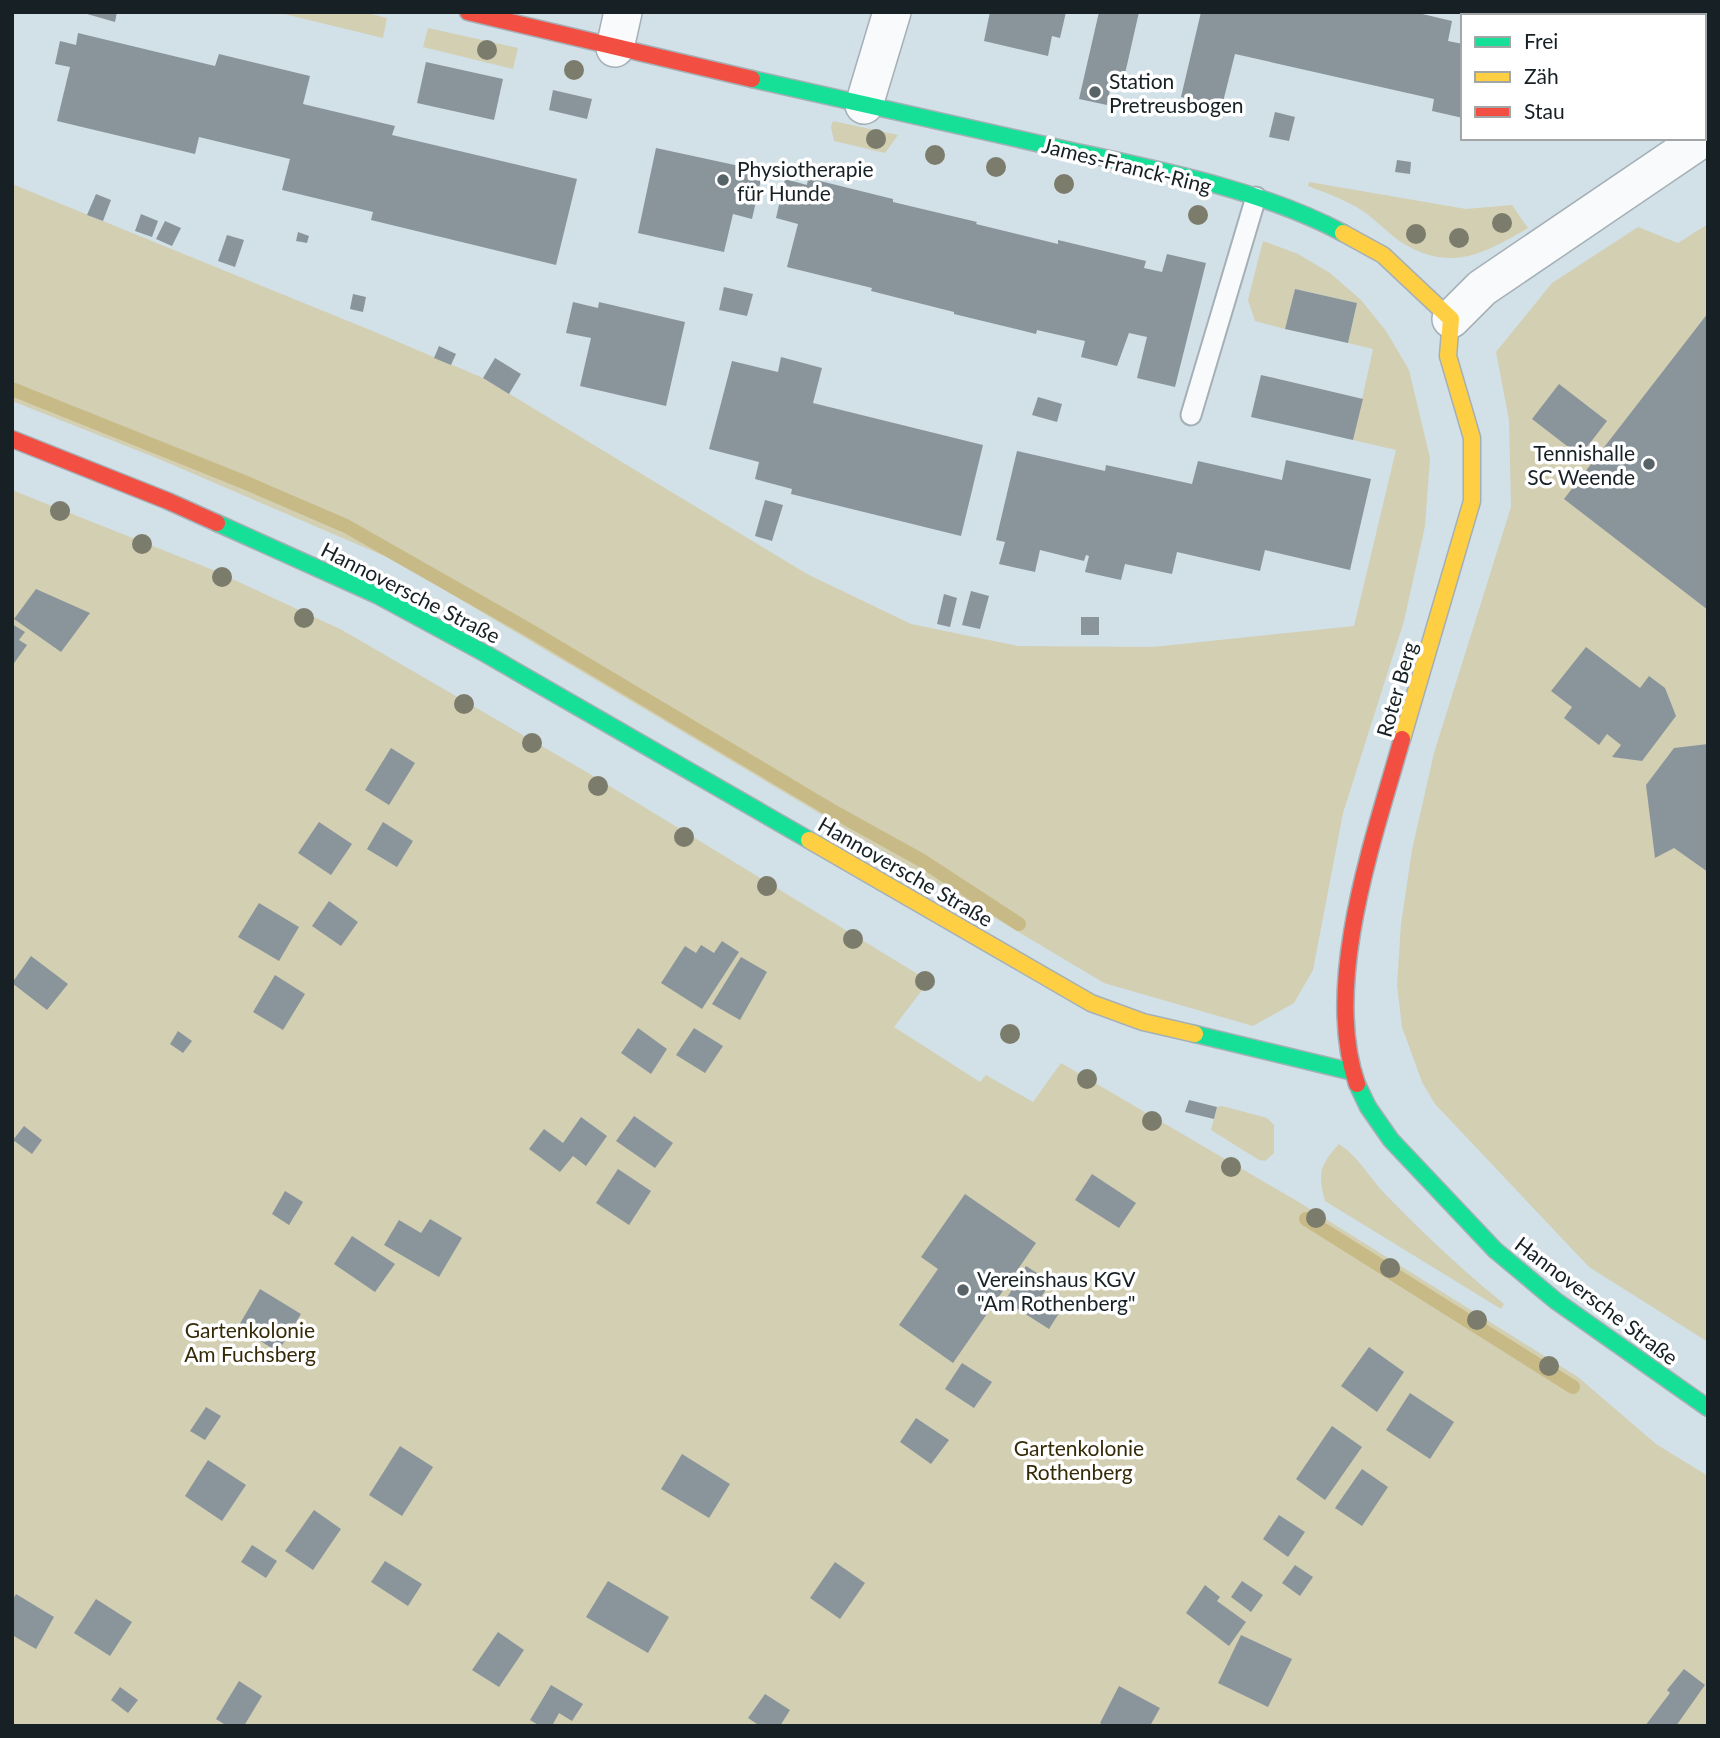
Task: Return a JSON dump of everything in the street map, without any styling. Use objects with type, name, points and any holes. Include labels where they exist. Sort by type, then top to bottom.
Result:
[{"type":"street","name":"James-Franck-Ring","points":[[468,12],[864,105],[1128,163],[1256,197],[1312,217],[1383,255],[1451,319]]},
{"type":"street","points":[[615,48],[623,12]]},
{"type":"street","points":[[864,105],[892,12]]},
{"type":"street","points":[[1451,319],[1482,288],[1701,140]]},
{"type":"street","name":"Roter Berg","points":[[1353,1072],[1348,1050],[1348,976],[1362,890],[1372,844],[1472,501],[1472,438],[1448,356],[1451,319]]},
{"type":"street","name":"Hannoversche Straße","points":[[12,439],[168,500],[377,595],[498,660],[1091,1003],[1154,1025],[1353,1072],[1371,1114],[1383,1131],[1474,1230],[1533,1283],[1708,1408]]},
{"type":"lane","points":[[1191,415],[1256,197]]},
{"type":"green space","points":[[276,12],[363,12],[387,18],[383,38]]},
{"type":"green space","points":[[428,28],[518,48],[513,69],[423,47]]},
{"type":"green space","points":[[833,121],[898,135],[885,153],[834,141],[831,127]]},
{"type":"green space","points":[[1309,182],[1466,209],[1512,205],[1528,228],[1481,252],[1451,258],[1435,257],[1401,242],[1363,211],[1308,186]]},
{"type":"green space","points":[[12,184],[483,378],[807,574],[911,624],[1018,646],[1153,647],[1354,626],[1396,450],[1353,440],[1373,349],[1348,343],[1357,303],[1295,289],[1285,329],[1255,321],[1248,300],[1263,241],[1298,254],[1330,273],[1361,300],[1386,331],[1409,370],[1430,458],[1425,526],[1404,621],[1343,813],[1313,970],[1294,1003],[1253,1026],[1104,983],[396,561],[159,459],[12,401]]},
{"type":"green space","points":[[1708,224],[1708,1342],[1589,1267],[1435,1104],[1422,1082],[1402,1027],[1397,985],[1401,924],[1412,850],[1434,753],[1511,507],[1509,420],[1496,352],[1552,283],[1638,227],[1678,243]]},
{"type":"green space","points":[[12,490],[213,570],[342,630],[590,774],[929,981],[894,1027],[980,1082],[986,1075],[1033,1102],[1061,1063],[1297,1201],[1578,1377],[1656,1444],[1708,1476],[1708,1726],[12,1726]]},
{"type":"green space","points":[[1217,1107],[1267,1118],[1274,1125],[1274,1153],[1265,1161],[1259,1160],[1211,1130]]},
{"type":"green space","points":[[1339,1144],[1353,1155],[1415,1224],[1504,1304],[1501,1309],[1325,1201],[1321,1183],[1322,1170],[1327,1158]]},
{"type":"building","points":[[80,12],[117,12],[115,22]]},
{"type":"building","points":[[990,12],[1066,12],[1060,38],[1052,36],[1048,56],[984,41]]},
{"type":"building","points":[[1099,12],[1139,12],[1122,87],[1111,85],[1107,105],[1079,99]]},
{"type":"building","points":[[1201,12],[1414,12],[1452,21],[1448,41],[1461,44],[1461,118],[1432,111],[1434,99],[1235,54],[1222,106],[1181,97]]},
{"type":"building","points":[[1524,12],[1665,12],[1663,14],[1522,14]]},
{"type":"building","points":[[78,33],[215,66],[219,54],[310,76],[303,104],[395,126],[392,135],[577,179],[556,265],[371,220],[373,212],[282,190],[290,159],[199,137],[195,154],[57,121],[70,67],[55,64],[60,41],[76,45]]},
{"type":"building","points":[[1708,57],[1706,84],[1706,58]]},
{"type":"building","points":[[426,62],[503,79],[494,120],[417,103]]},
{"type":"building","points":[[553,90],[592,99],[587,119],[549,110]]},
{"type":"building","points":[[1275,112],[1295,117],[1289,141],[1269,137]]},
{"type":"building","points":[[656,148],[744,167],[743,171],[762,175],[752,219],[733,214],[724,252],[638,233]]},
{"type":"building","points":[[1397,160],[1411,162],[1410,174],[1395,172]]},
{"type":"building","points":[[808,178],[977,222],[976,224],[1058,244],[1058,240],[1146,261],[1144,268],[1162,272],[1167,254],[1206,263],[1175,387],[1137,378],[1147,337],[1129,333],[1117,366],[1081,357],[1085,341],[1037,330],[1036,334],[954,314],[871,291],[872,288],[787,267],[798,224],[776,218],[785,179],[807,185]]},
{"type":"building","points":[[96,194],[111,200],[103,221],[87,215]]},
{"type":"building","points":[[141,214],[158,221],[152,237],[135,231]]},
{"type":"building","points":[[165,221],[181,228],[172,246],[156,239]]},
{"type":"building","points":[[298,232],[309,236],[307,243],[296,241]]},
{"type":"building","points":[[227,235],[244,240],[235,267],[218,261]]},
{"type":"building","points":[[724,287],[753,294],[747,316],[719,310]]},
{"type":"building","points":[[1295,289],[1357,303],[1348,343],[1285,329]]},
{"type":"building","points":[[353,294],[366,297],[363,312],[350,309]]},
{"type":"building","points":[[573,302],[598,308],[599,302],[685,322],[666,406],[580,386],[591,338],[566,333]]},
{"type":"building","name":"Tennishalle SC Weende","points":[[1708,313],[1708,610],[1564,499]]},
{"type":"building","points":[[439,346],[456,354],[451,365],[434,358]]},
{"type":"building","points":[[781,357],[822,368],[813,403],[983,445],[961,536],[791,494],[792,489],[755,479],[759,462],[709,449],[732,361],[778,372]]},
{"type":"building","points":[[495,358],[521,374],[509,394],[483,378]]},
{"type":"building","points":[[1261,375],[1363,399],[1353,440],[1251,417]]},
{"type":"building","points":[[1559,384],[1607,421],[1580,456],[1532,419]]},
{"type":"building","points":[[1038,397],[1062,404],[1057,422],[1032,415]]},
{"type":"building","points":[[1017,451],[1105,471],[1106,465],[1192,484],[1198,461],[1282,480],[1286,460],[1371,479],[1350,570],[1265,550],[1260,571],[1177,552],[1172,574],[1125,564],[1121,580],[1085,572],[1089,556],[1086,555],[1084,561],[1040,550],[1035,572],[999,564],[1005,542],[996,540]]},
{"type":"building","points":[[765,500],[783,505],[772,541],[755,536]]},
{"type":"building","points":[[36,589],[90,613],[61,652],[14,619]]},
{"type":"building","points":[[971,591],[989,596],[980,629],[962,625]]},
{"type":"building","points":[[944,594],[957,598],[950,627],[937,624]]},
{"type":"building","points":[[1081,617],[1099,617],[1099,635],[1081,635]]},
{"type":"building","points":[[12,624],[25,632],[19,640],[27,645],[12,666]]},
{"type":"building","points":[[1586,647],[1640,688],[1649,676],[1665,688],[1676,716],[1642,761],[1612,757],[1621,745],[1607,734],[1599,745],[1564,718],[1572,707],[1551,691]]},
{"type":"building","points":[[1708,744],[1708,872],[1674,848],[1655,858],[1646,785],[1674,748]]},
{"type":"building","points":[[391,748],[415,763],[389,805],[365,790]]},
{"type":"building","points":[[319,822],[352,844],[331,875],[298,853]]},
{"type":"building","points":[[383,822],[413,841],[397,867],[367,849]]},
{"type":"building","points":[[329,901],[358,922],[341,946],[312,926]]},
{"type":"building","points":[[259,903],[299,927],[279,961],[238,937]]},
{"type":"building","points":[[722,941],[739,952],[702,1009],[661,983],[685,946],[696,953],[701,945],[714,953]]},
{"type":"building","points":[[31,956],[68,984],[47,1010],[12,983]]},
{"type":"building","points":[[741,957],[767,972],[740,1020],[712,1004]]},
{"type":"building","points":[[275,975],[305,994],[283,1030],[253,1012]]},
{"type":"building","points":[[638,1028],[667,1049],[651,1074],[621,1053]]},
{"type":"building","points":[[694,1028],[723,1046],[705,1073],[676,1055]]},
{"type":"building","points":[[178,1031],[192,1041],[183,1053],[170,1044]]},
{"type":"building","points":[[1189,1100],[1217,1107],[1214,1119],[1185,1112]]},
{"type":"building","points":[[634,1116],[673,1143],[655,1168],[616,1141]]},
{"type":"building","points":[[581,1117],[607,1136],[586,1166],[573,1156],[560,1172],[529,1149],[544,1129],[563,1143]]},
{"type":"building","points":[[24,1126],[42,1140],[32,1154],[13,1140]]},
{"type":"building","points":[[618,1169],[651,1191],[629,1225],[596,1203]]},
{"type":"building","points":[[1092,1174],[1136,1203],[1119,1228],[1075,1200]]},
{"type":"building","points":[[285,1191],[303,1202],[289,1225],[272,1214]]},
{"type":"building","name":"Vereinshaus KGV \"Am Rothenberg\"","points":[[965,1194],[1036,1243],[953,1363],[899,1325],[938,1269],[921,1257]]},
{"type":"building","points":[[430,1219],[462,1238],[439,1277],[384,1245],[399,1220],[421,1233]]},
{"type":"building","points":[[352,1236],[395,1264],[375,1292],[334,1264]]},
{"type":"building","points":[[1026,1266],[1051,1282],[1041,1297],[1061,1310],[1049,1329],[1005,1301]]},
{"type":"building","points":[[260,1289],[301,1314],[278,1352],[238,1327]]},
{"type":"building","points":[[1369,1347],[1404,1372],[1377,1412],[1341,1386]]},
{"type":"building","points":[[962,1363],[992,1382],[974,1408],[945,1389]]},
{"type":"building","points":[[1410,1393],[1454,1422],[1430,1459],[1386,1430]]},
{"type":"building","points":[[206,1407],[221,1416],[205,1440],[190,1431]]},
{"type":"building","points":[[916,1418],[949,1440],[931,1464],[900,1442]]},
{"type":"building","points":[[1332,1426],[1362,1447],[1325,1500],[1296,1479]]},
{"type":"building","points":[[400,1446],[433,1467],[402,1516],[369,1495]]},
{"type":"building","points":[[682,1454],[730,1484],[709,1518],[661,1489]]},
{"type":"building","points":[[208,1460],[246,1485],[222,1521],[185,1496]]},
{"type":"building","points":[[1362,1469],[1388,1487],[1362,1526],[1335,1508]]},
{"type":"building","points":[[314,1510],[341,1529],[313,1570],[285,1551]]},
{"type":"building","points":[[1279,1515],[1305,1532],[1288,1557],[1263,1539]]},
{"type":"building","points":[[252,1545],[277,1561],[266,1578],[241,1562]]},
{"type":"building","points":[[385,1561],[422,1584],[408,1606],[371,1582]]},
{"type":"building","points":[[835,1562],[865,1583],[840,1619],[810,1598]]},
{"type":"building","points":[[1295,1565],[1313,1577],[1300,1596],[1282,1583]]},
{"type":"building","points":[[608,1581],[669,1617],[648,1653],[586,1617]]},
{"type":"building","points":[[1242,1581],[1263,1595],[1251,1612],[1231,1597]]},
{"type":"building","points":[[1205,1585],[1220,1597],[1217,1601],[1246,1622],[1229,1646],[1186,1613]]},
{"type":"building","points":[[16,1594],[54,1617],[36,1649],[12,1635],[12,1601]]},
{"type":"building","points":[[96,1599],[132,1622],[110,1656],[74,1633]]},
{"type":"building","points":[[498,1632],[524,1650],[499,1687],[472,1670]]},
{"type":"building","points":[[1241,1635],[1292,1659],[1268,1707],[1218,1683]]},
{"type":"building","points":[[1684,1669],[1705,1685],[1676,1726],[1645,1726],[1670,1693],[1667,1690]]},
{"type":"building","points":[[239,1681],[262,1696],[244,1726],[227,1726],[216,1719]]},
{"type":"building","points":[[551,1685],[583,1704],[572,1721],[559,1713],[552,1726],[540,1726],[530,1720]]},
{"type":"building","points":[[1119,1686],[1160,1708],[1150,1726],[1105,1726],[1100,1723]]},
{"type":"building","points":[[120,1687],[138,1700],[128,1713],[111,1700]]},
{"type":"building","points":[[765,1694],[790,1710],[780,1726],[760,1726],[748,1718]]},
{"type":"waterway","points":[[12,389],[346,526],[529,630],[829,809],[921,860],[1019,924]]},
{"type":"waterway","points":[[1306,1219],[1573,1387]]},
{"type":"traffic: fast","points":[[752,79],[1206,182],[1277,204],[1343,233]]},
{"type":"traffic: fast","points":[[217,523],[377,595],[486,654],[809,840]]},
{"type":"traffic: fast","points":[[1195,1034],[1353,1072]]},
{"type":"traffic: fast","points":[[1357,1084],[1368,1107],[1391,1140],[1495,1250],[1556,1301],[1708,1408]]},
{"type":"traffic: slow","points":[[1343,233],[1383,255],[1451,319],[1448,356],[1472,438],[1472,501],[1402,739]]},
{"type":"traffic: slow","points":[[809,840],[1091,1003],[1143,1022],[1195,1034]]},
{"type":"traffic: jam","points":[[468,12],[752,79]]},
{"type":"traffic: jam","points":[[12,439],[217,523]]},
{"type":"traffic: jam","points":[[1357,1084],[1348,1045],[1345,1002],[1348,957],[1366,865],[1402,739]]},
{"type":"place","name":"Station Pretreusbogen","points":[[1095,92]]},
{"type":"place","name":"Physiotherapie für Hunde","points":[[723,180]]},
{"type":"place","name":"Tennishalle SC Weende","points":[[1649,464]]},
{"type":"place","name":"Vereinshaus KGV \"Am Rothenberg\"","points":[[963,1290]]},
{"type":"park label","name":"Gartenkolonie Am Fuchsberg","points":[[250,1341]]},
{"type":"park label","name":"Gartenkolonie Rothenberg","points":[[1079,1459]]}]
